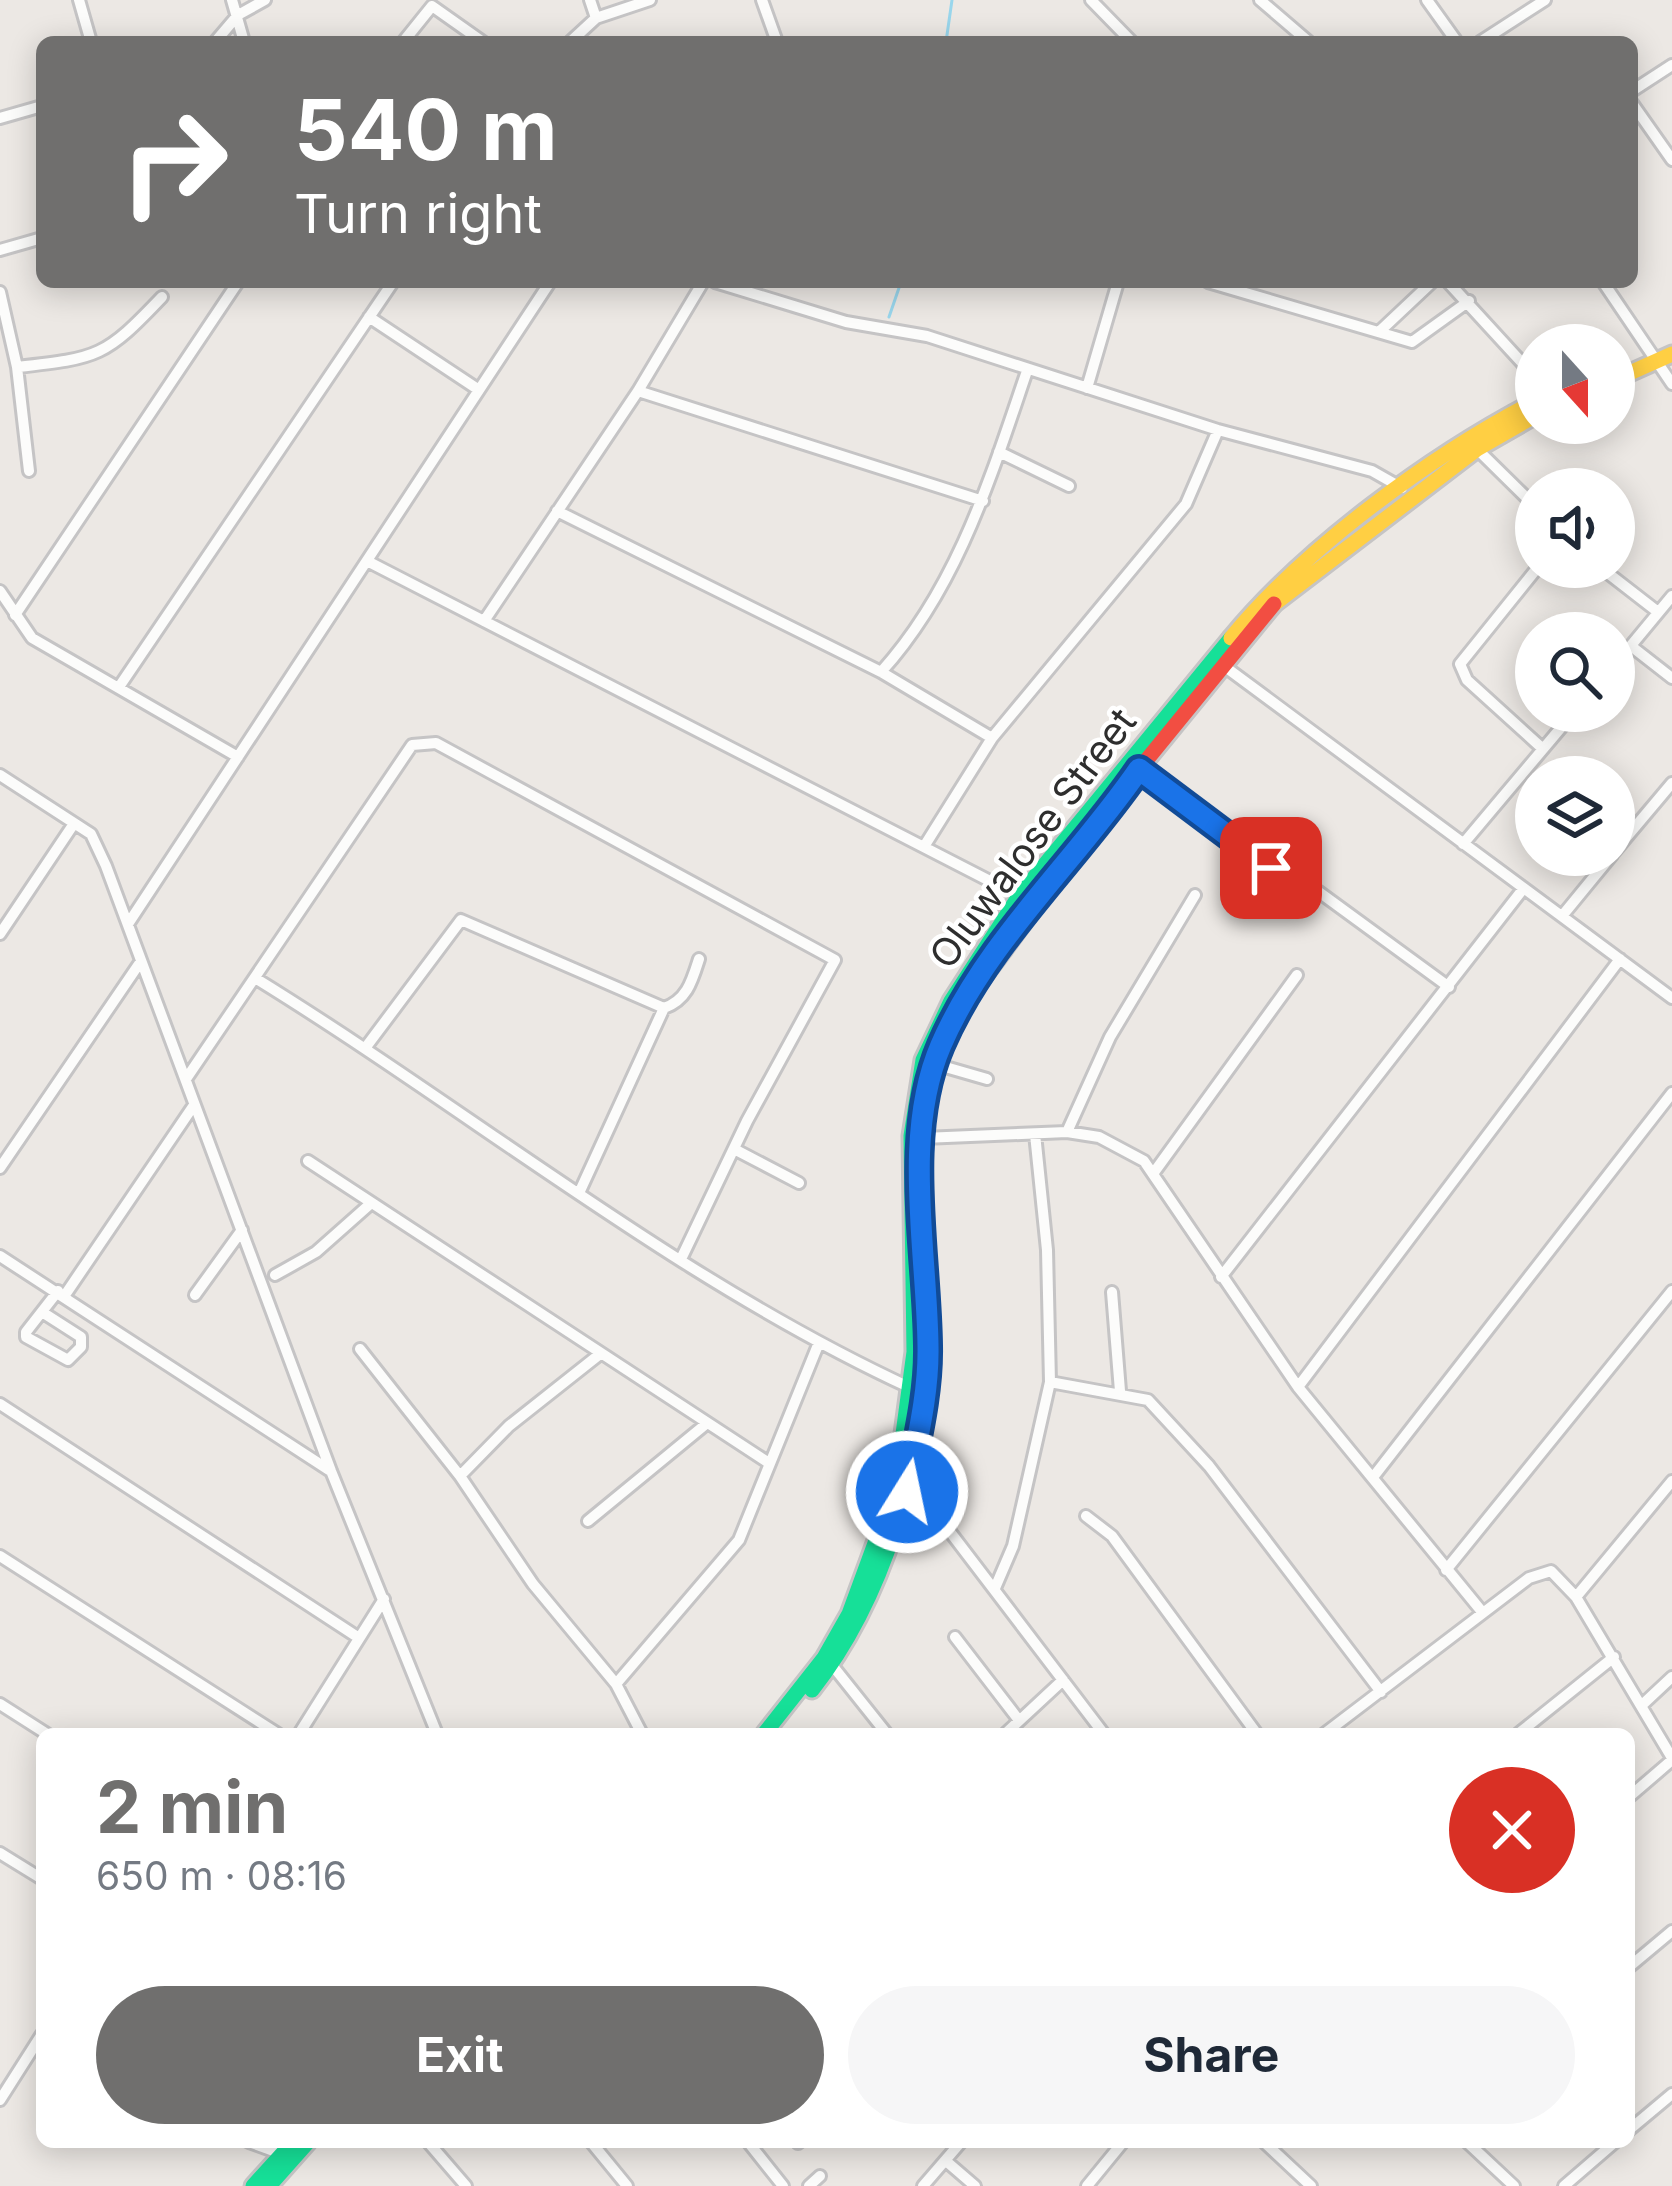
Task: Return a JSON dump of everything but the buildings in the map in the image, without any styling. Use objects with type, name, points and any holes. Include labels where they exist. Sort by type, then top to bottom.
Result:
[{"type":"street","points":[[79,0],[89,36]]},
{"type":"street","points":[[232,0],[243,36]]},
{"type":"street","points":[[220,36],[238,15],[265,0]]},
{"type":"street","points":[[590,0],[596,18]]},
{"type":"street","points":[[576,36],[596,18],[650,0]]},
{"type":"street","points":[[762,0],[775,36]]},
{"type":"street","points":[[1091,0],[1126,36]]},
{"type":"street","points":[[1260,0],[1302,36]]},
{"type":"street","points":[[1427,0],[1453,36]]},
{"type":"street","points":[[1495,36],[1545,0]]},
{"type":"street","points":[[408,36],[432,6],[474,36]]},
{"type":"street","points":[[1638,87],[1672,65]]},
{"type":"street","points":[[0,118],[36,108]]},
{"type":"street","points":[[1638,112],[1672,160]]},
{"type":"street","points":[[0,250],[36,240]]},
{"type":"street","points":[[16,615],[234,288]]},
{"type":"street","points":[[119,687],[389,288]]},
{"type":"street","points":[[128,924],[546,288]]},
{"type":"street","points":[[484,621],[638,391],[699,288]]},
{"type":"street","points":[[735,288],[846,322],[927,336],[1218,430],[1372,471],[1402,488]]},
{"type":"street","points":[[1087,388],[1116,288]]},
{"type":"street","points":[[1230,288],[1417,342],[1468,301]]},
{"type":"street","points":[[1382,330],[1426,288]]},
{"type":"street","points":[[1454,288],[1515,354]]},
{"type":"street","points":[[1608,288],[1672,384]]},
{"type":"street","points":[[0,292],[17,367],[29,471]]},
{"type":"street","points":[[17,367],[102,353],[117,345],[162,297]]},
{"type":"street","points":[[369,316],[476,388]]},
{"type":"street","points":[[1635,368],[1672,343]]},
{"type":"street","points":[[1635,363],[1672,354]]},
{"type":"street","points":[[881,672],[922,620],[982,501],[1027,371]]},
{"type":"street","points":[[638,391],[982,501]]},
{"type":"street","name":"Oluwalose Street","points":[[769,1728],[824,1658],[849,1614],[896,1486],[911,1388],[911,1136],[923,1060],[951,1001],[1019,896],[1158,735],[1272,588],[1469,436],[1515,412]]},
{"type":"street","name":"Oluwalose Street","points":[[781,1728],[832,1665],[891,1545],[907,1492],[928,1350],[922,1138],[935,1064],[962,1007],[1139,769],[1158,735],[1225,666],[1279,598],[1477,448],[1515,427]]},
{"type":"street","points":[[926,845],[992,738],[1186,505],[1218,430]]},
{"type":"street","points":[[1477,448],[1515,486]]},
{"type":"street","points":[[1000,452],[1069,486]]},
{"type":"street","points":[[557,511],[881,672],[992,738]]},
{"type":"street","points":[[369,562],[1019,896]]},
{"type":"street","points":[[1521,588],[1460,664],[1467,680],[1543,748]]},
{"type":"street","points":[[1627,588],[1658,612]]},
{"type":"street","points":[[0,591],[32,638],[238,757]]},
{"type":"street","points":[[1635,641],[1672,596]]},
{"type":"street","points":[[1635,649],[1672,678]]},
{"type":"street","points":[[1225,666],[1672,998]]},
{"type":"street","points":[[1463,844],[1557,732]]},
{"type":"street","points":[[185,1079],[412,745],[436,743],[833,956],[681,1259]]},
{"type":"street","points":[[1139,769],[1271,868],[1319,892],[1449,987]]},
{"type":"street","points":[[0,775],[91,834],[331,1472],[435,1728]]},
{"type":"street","points":[[1635,828],[1672,783]]},
{"type":"street","points":[[2,928],[73,825]]},
{"type":"street","points":[[1562,916],[1595,876]]},
{"type":"street","points":[[1221,1277],[1523,889]]},
{"type":"street","points":[[1067,1132],[1110,1037],[1195,895]]},
{"type":"street","points":[[366,1047],[461,920],[664,1008],[678,1004],[699,959]]},
{"type":"street","points":[[1298,1387],[1620,959]]},
{"type":"street","points":[[0,1168],[139,964]]},
{"type":"street","points":[[1155,1171],[1297,975]]},
{"type":"street","points":[[1661,990],[1672,976]]},
{"type":"street","points":[[255,978],[818,1345],[911,1388]]},
{"type":"street","points":[[580,1191],[664,1008]]},
{"type":"street","points":[[935,1064],[987,1078]]},
{"type":"street","points":[[1373,1476],[1672,1094]]},
{"type":"street","points":[[42,1312],[81,1337],[81,1347],[68,1360],[26,1337],[42,1312],[62,1293],[194,1105]]},
{"type":"street","points":[[922,1138],[1067,1132],[1115,1143],[1155,1171],[1298,1387],[1483,1612]]},
{"type":"street","points":[[995,1588],[1012,1546],[1049,1382],[1047,1250],[1035,1134]]},
{"type":"street","points":[[734,1149],[800,1183]]},
{"type":"street","points":[[308,1161],[769,1463]]},
{"type":"street","points":[[275,1275],[316,1252],[369,1205]]},
{"type":"street","points":[[195,1294],[242,1230]]},
{"type":"street","points":[[0,1256],[331,1472]]},
{"type":"street","points":[[1446,1570],[1672,1291]]},
{"type":"street","points":[[1112,1292],[1120,1391]]},
{"type":"street","points":[[616,1684],[740,1540],[818,1345]]},
{"type":"street","points":[[361,1349],[460,1476],[533,1584],[616,1684],[639,1728]]},
{"type":"street","points":[[460,1476],[509,1426],[600,1354]]},
{"type":"street","points":[[1049,1382],[1120,1391],[1148,1400],[1209,1466],[1381,1692]]},
{"type":"street","points":[[0,1403],[359,1638]]},
{"type":"street","points":[[587,1522],[706,1424]]},
{"type":"street","points":[[1576,1597],[1672,1481]]},
{"type":"street","points":[[907,1492],[938,1516],[1100,1728]]},
{"type":"street","points":[[1086,1516],[1112,1536],[1253,1728]]},
{"type":"street","points":[[0,1556],[269,1728]]},
{"type":"street","points":[[1332,1728],[1539,1571],[1551,1571],[1576,1597],[1672,1759],[1635,1792]]},
{"type":"street","points":[[302,1728],[384,1599]]},
{"type":"street","points":[[955,1637],[1018,1719]]},
{"type":"street","points":[[1526,1728],[1614,1658]]},
{"type":"street","points":[[832,1665],[882,1728]]},
{"type":"street","points":[[1642,1705],[1672,1678]]},
{"type":"street","points":[[1010,1728],[1063,1680]]},
{"type":"street","points":[[0,1704],[38,1728]]},
{"type":"street","points":[[1,1855],[36,1875]]},
{"type":"street","points":[[1635,1962],[1672,1931]]},
{"type":"street","points":[[0,2100],[36,2044]]},
{"type":"street","points":[[24,2063],[36,2068]]},
{"type":"street","points":[[1635,2125],[1672,2093]]},
{"type":"street","points":[[253,2186],[288,2148]]},
{"type":"street","points":[[268,2186],[303,2148]]},
{"type":"street","points":[[433,2148],[466,2186]]},
{"type":"street","points":[[596,2148],[627,2186]]},
{"type":"street","points":[[753,2148],[783,2186]]},
{"type":"street","points":[[923,2186],[957,2148]]},
{"type":"street","points":[[1087,2186],[1119,2148]]},
{"type":"street","points":[[1270,2148],[1311,2186]]},
{"type":"street","points":[[1473,2148],[1514,2186]]},
{"type":"street","points":[[1564,2186],[1608,2148]]},
{"type":"street","points":[[946,2161],[975,2186]]},
{"type":"street","points":[[809,2186],[820,2176]]},
{"type":"waterway","points":[[947,36],[952,0]]},
{"type":"waterway","points":[[889,317],[899,288]]},
{"type":"traffic: fast","points":[[769,1728],[824,1658],[849,1614],[896,1486],[914,1352],[911,1136],[923,1060],[951,1001],[1019,896],[1231,638]]},
{"type":"traffic: fast","points":[[812,1690],[860,1614],[908,1484],[928,1349],[923,1171],[928,1101],[947,1035],[1004,949]]},
{"type":"traffic: fast","points":[[253,2186],[288,2148]]},
{"type":"traffic: fast","points":[[269,2186],[303,2148]]},
{"type":"traffic: slow","points":[[1635,371],[1672,354]]},
{"type":"traffic: slow","points":[[1231,638],[1333,537],[1414,476],[1515,413]]},
{"type":"traffic: slow","points":[[1274,604],[1477,449],[1515,427]]},
{"type":"traffic: jam","points":[[1004,949],[1109,806],[1274,604]]},
{"type":"route","points":[[907,1492],[928,1350],[922,1138],[935,1064],[962,1007],[1034,903],[1139,769],[1271,868]]}]
